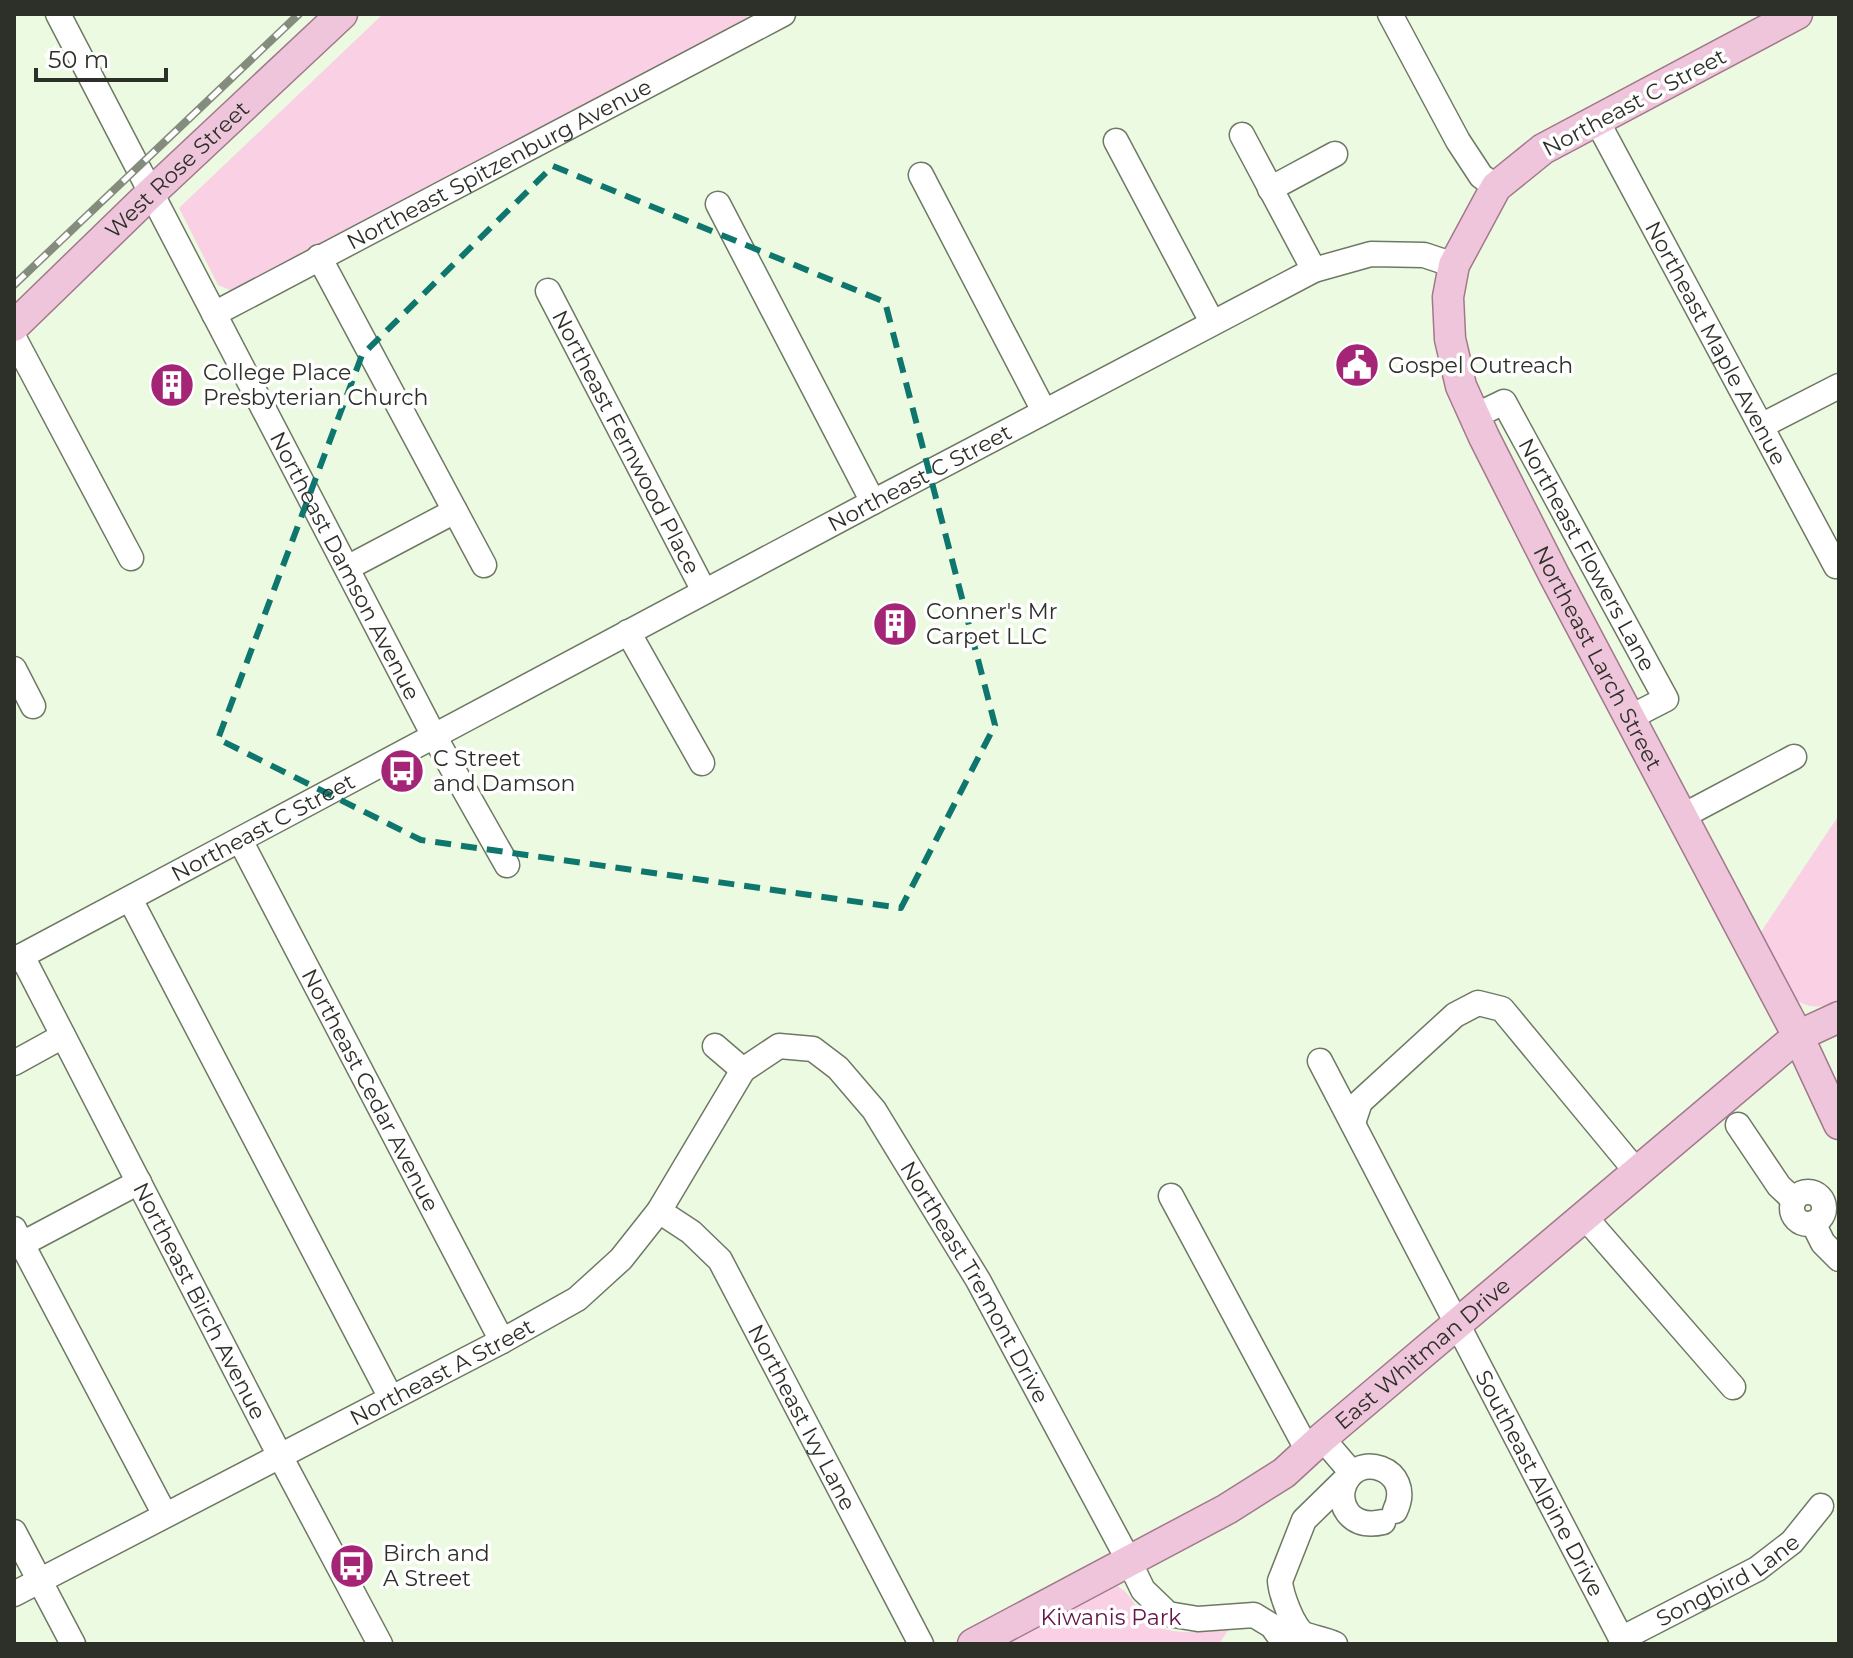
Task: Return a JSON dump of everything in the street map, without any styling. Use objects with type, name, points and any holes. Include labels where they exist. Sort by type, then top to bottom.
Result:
[{"type":"main road","name":"West Rose Street","points":[[14,326],[342,14]]},
{"type":"main road","name":"Northeast C Street","points":[[1454,265],[1496,187],[1543,149],[1597,121],[1761,22],[1797,14]]},
{"type":"main road","name":"Northeast Larch Street","points":[[1454,265],[1448,297],[1450,339],[1461,386],[1554,575],[1798,1036],[1839,1124]]},
{"type":"main road","name":"East Whitman Drive","points":[[973,1644],[1238,1502],[1284,1473],[1798,1036],[1839,1017]]},
{"type":"street","name":"Northeast Damson Avenue","points":[[58,14],[434,736],[507,865]]},
{"type":"street","name":"Northeast Spitzenburg Avenue","points":[[214,314],[783,14]]},
{"type":"street","points":[[1390,14],[1458,141],[1481,176],[1496,187]]},
{"type":"street","name":"Northeast Maple Avenue","points":[[1597,121],[1836,566]]},
{"type":"street","points":[[1242,135],[1314,270]]},
{"type":"street","points":[[1116,141],[1212,322]]},
{"type":"street","points":[[1270,189],[1335,154]]},
{"type":"street","points":[[921,175],[1044,411]]},
{"type":"street","points":[[718,204],[873,502]]},
{"type":"street","name":"Northeast C Street","points":[[18,958],[704,591],[1314,270],[1371,254],[1424,255],[1454,265]]},
{"type":"street","points":[[319,257],[484,565]]},
{"type":"street","name":"Northeast Fernwood Place","points":[[548,291],[704,591]]},
{"type":"street","points":[[14,338],[131,558]]},
{"type":"street","points":[[1761,426],[1839,386]]},
{"type":"street","name":"Northeast Flowers Lane","points":[[1475,416],[1504,402],[1666,699],[1629,718]]},
{"type":"street","points":[[347,568],[455,511]]},
{"type":"street","points":[[628,632],[702,763]]},
{"type":"street","points":[[14,669],[33,706]]},
{"type":"street","points":[[1681,817],[1794,757]]},
{"type":"street","name":"Northeast Cedar Avenue","points":[[240,840],[502,1341]]},
{"type":"street","points":[[130,899],[391,1398]]},
{"type":"street","name":"Northeast Birch Avenue","points":[[18,958],[63,1036],[380,1644]]},
{"type":"street","points":[[1353,1123],[1360,1102],[1455,1015],[1478,1003],[1502,1009],[1636,1171]]},
{"type":"street","points":[[14,1063],[63,1036]]},
{"type":"street","points":[[715,1046],[743,1070]]},
{"type":"street","name":"Northeast A Street","points":[[14,1594],[577,1299],[621,1259],[659,1211],[743,1070],[779,1046]]},
{"type":"street","name":"Northeast Tremont Drive","points":[[779,1046],[813,1049],[838,1068],[874,1110],[978,1280],[1143,1590],[1168,1614],[1198,1619],[1254,1615],[1272,1626],[1285,1644]]},
{"type":"street","name":"Southeast Alpine Drive","points":[[1320,1061],[1622,1642]]},
{"type":"street","points":[[1738,1125],[1779,1186],[1794,1200]]},
{"type":"street","points":[[139,1182],[18,1236],[165,1515]]},
{"type":"street","points":[[1809,1192],[1830,1194],[1822,1215],[1813,1223],[1800,1222],[1796,1218],[1792,1206],[1798,1195],[1809,1192]]},
{"type":"street","points":[[1171,1196],[1315,1445],[1352,1473]]},
{"type":"street","name":"Northeast Ivy Lane","points":[[659,1211],[691,1232],[720,1260],[921,1644]]},
{"type":"street","points":[[1584,1216],[1733,1387]]},
{"type":"street","points":[[1813,1223],[1823,1243],[1839,1259]]},
{"type":"street","points":[[1335,1644],[1307,1635],[1296,1627],[1280,1590],[1280,1581],[1304,1520],[1352,1473],[1375,1466],[1390,1473],[1399,1487],[1399,1503],[1389,1516],[1367,1524],[1352,1517],[1343,1503],[1343,1487],[1352,1473]]},
{"type":"street","name":"Songbird Lane","points":[[1622,1642],[1757,1569],[1792,1542],[1821,1506]]},
{"type":"street","points":[[14,1532],[73,1644]]},
{"type":"highlighted area","points":[[553,166],[885,302],[995,725],[901,908],[421,840],[218,739],[362,355]]},
{"type":"green space","points":[[383,14],[746,14],[750,19],[232,291],[218,285],[179,208]]},
{"type":"green space","points":[[1839,815],[1839,1001],[1822,1006],[1808,1005],[1787,990],[1759,935]]},
{"type":"green space","name":"Kiwanis Park","points":[[1117,1586],[1151,1622],[1161,1628],[1184,1632],[1231,1626],[1219,1644],[1001,1644],[1108,1587]]},
{"type":"railway","points":[[14,285],[299,14]]},
{"type":"place","name":"Gospel Outreach","points":[[1357,365]]},
{"type":"place","name":"College Place Presbyterian Church","points":[[172,385]]},
{"type":"place","name":"Conner's Mr Carpet LLC","points":[[895,624]]},
{"type":"place","name":"C Street and Damson","points":[[402,771]]},
{"type":"place","name":"Birch and A Street","points":[[352,1566]]}]
